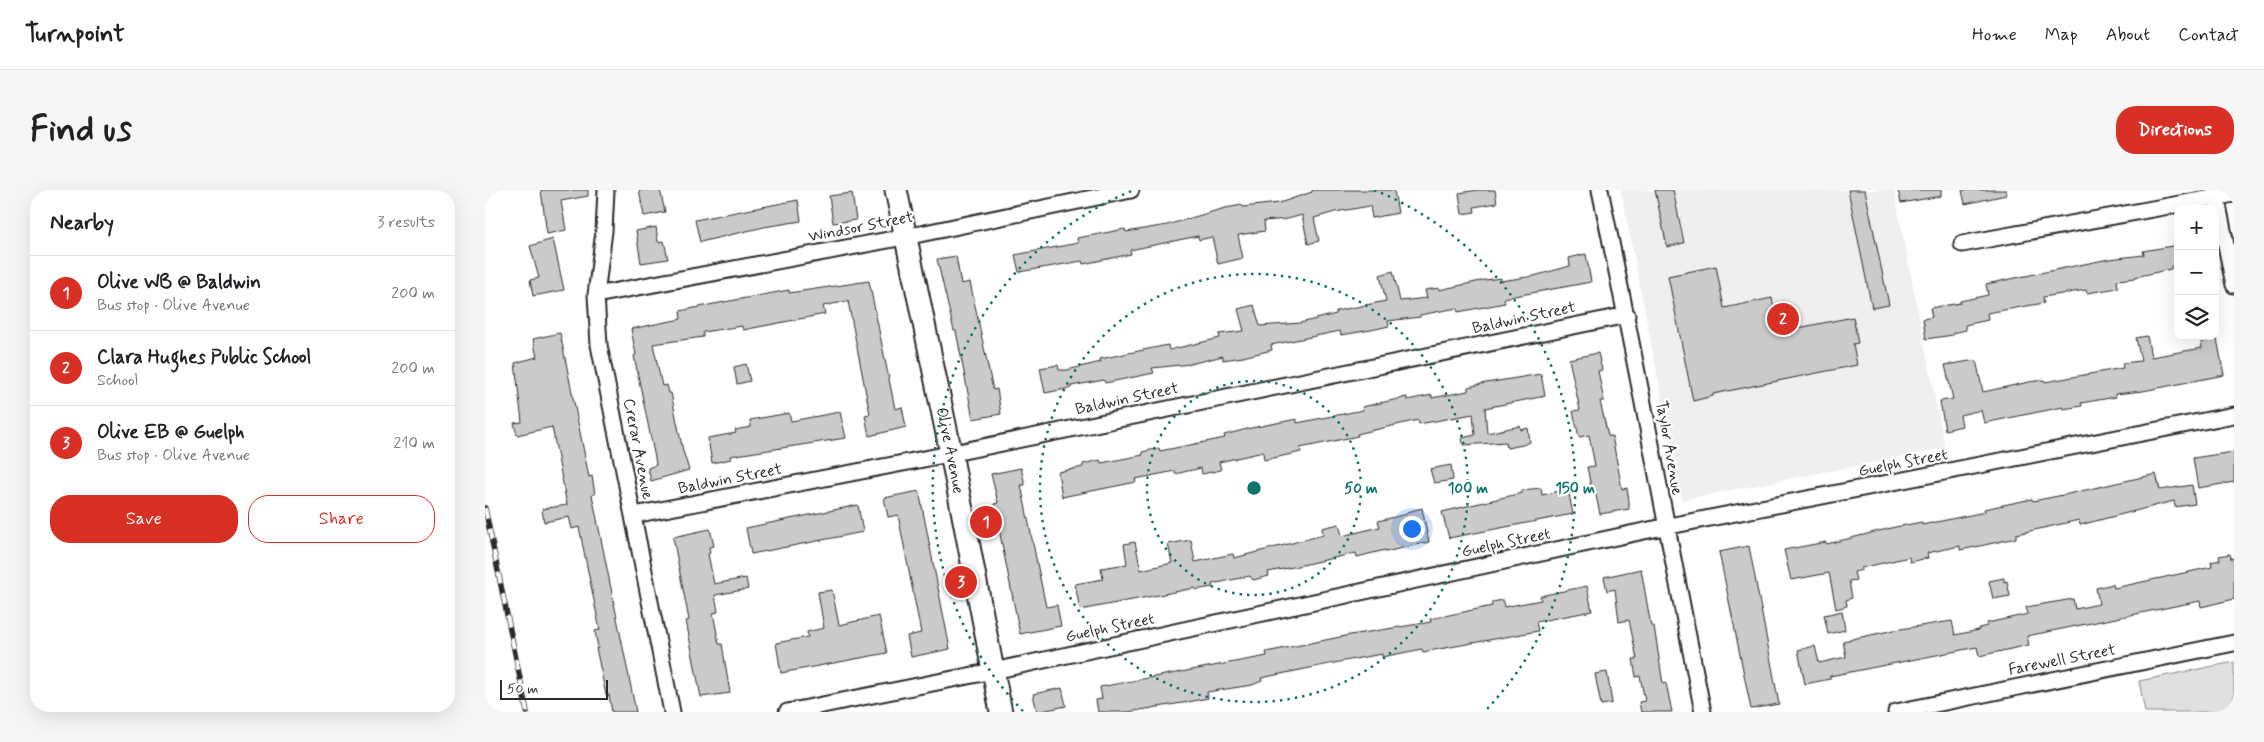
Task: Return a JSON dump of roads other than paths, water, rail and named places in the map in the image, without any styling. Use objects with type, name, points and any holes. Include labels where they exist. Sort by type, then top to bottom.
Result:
[{"type":"main road","name":"Olive Avenue","points":[[896,190],[951,453],[1001,712]]},
{"type":"street","name":"Crerar Avenue","points":[[605,190],[604,231],[597,295],[599,345],[672,712]]},
{"type":"street","name":"Windsor Street","points":[[597,295],[905,237],[1131,190]]},
{"type":"street","name":"Taylor Avenue","points":[[1600,190],[1627,315],[1665,527],[1703,712]]},
{"type":"street","points":[[1961,244],[2216,194],[2234,194]]},
{"type":"street","points":[[2216,194],[2234,285]]},
{"type":"street","name":"Baldwin Street","points":[[634,515],[951,453],[1627,315]]},
{"type":"street","name":"Guelph Street","points":[[787,712],[993,671],[1665,527],[2234,415]]},
{"type":"street","name":"Farewell Street","points":[[1896,712],[2234,643]]},
{"type":"railway","points":[[485,508],[527,712]]},
{"type":"place","name":"Clara Hughes Public School","points":[[1783,319]]},
{"type":"place","name":"Olive WB @ Baldwin","points":[[986,522]]},
{"type":"place","name":"Olive EB @ Guelph","points":[[961,582]]}]
